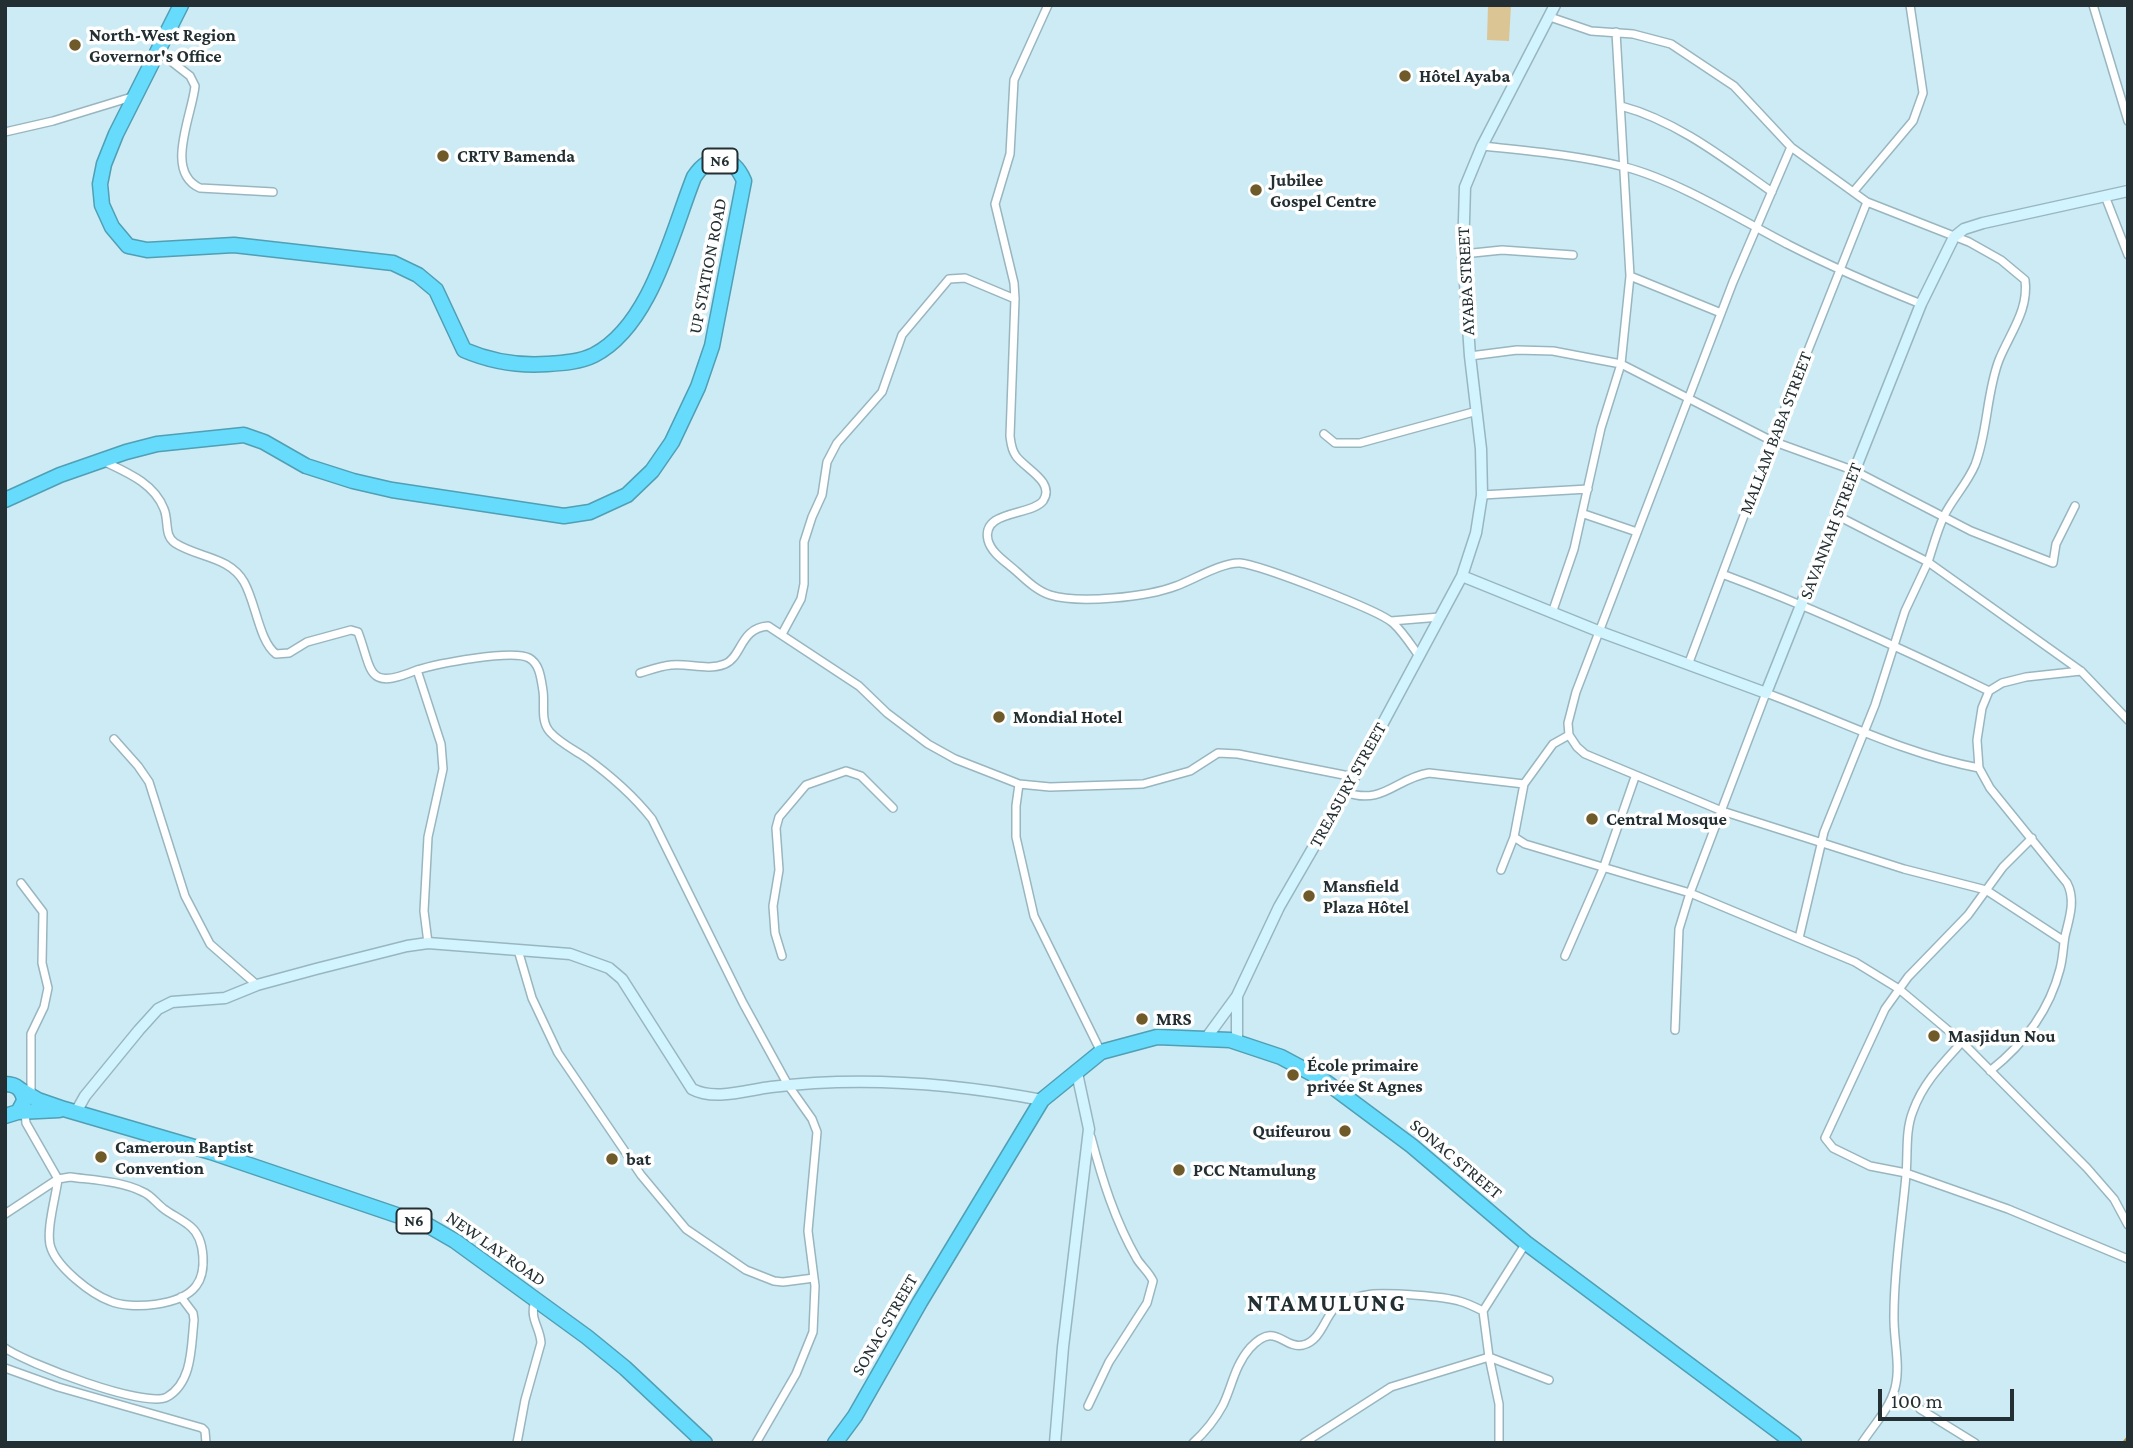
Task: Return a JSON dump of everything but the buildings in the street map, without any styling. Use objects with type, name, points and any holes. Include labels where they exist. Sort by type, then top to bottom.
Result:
[{"type":"highway","name":"UP STATION ROAD","points":[[8,497],[101,460],[157,444],[244,435],[264,442],[306,466],[392,490],[564,516],[590,512],[627,495],[652,471],[672,442],[698,387],[717,323],[744,181],[739,168],[727,161],[713,160],[703,164],[694,177],[661,268],[641,309],[619,335],[596,354],[577,361],[522,365],[485,359],[464,350],[436,290],[418,275],[393,263],[234,245],[147,250],[128,246],[112,227],[102,205],[100,184],[104,163],[181,5]]},
{"type":"highway","name":"SONAC STREET","points":[[835,1443],[855,1416],[934,1278],[1042,1100],[1101,1052],[1157,1037],[1207,1037],[1237,1042],[1281,1057],[1322,1079],[1412,1146],[1526,1243],[1794,1443]]},
{"type":"highway","name":"N6","points":[[5,1084],[16,1086],[26,1093],[70,1111]]},
{"type":"highway","points":[[5,1129],[24,1101],[26,1093]]},
{"type":"highway","name":"N6","points":[[15,1114],[70,1111]]},
{"type":"highway","name":"NEW LAY ROAD","points":[[70,1111],[211,1152],[429,1226],[455,1241],[625,1368],[705,1443]]},
{"type":"street","points":[[1048,5],[1014,80],[1010,153],[995,204],[1016,299],[1011,448],[1016,457],[1042,480],[1046,490],[1044,499],[1038,505],[996,520],[989,528],[987,538],[992,549],[1032,586],[1048,594],[1083,600],[1162,591],[1240,563],[1332,594],[1391,621],[1419,656]]},
{"type":"street","name":"AYABA STREET","points":[[1462,576],[1476,533],[1482,495],[1463,254],[1465,187],[1482,146],[1555,5]]},
{"type":"street","points":[[1854,191],[1913,121],[1923,93],[1910,5]]},
{"type":"street","points":[[2093,5],[2128,121]]},
{"type":"street","points":[[1550,17],[1591,31],[1616,32],[1671,44],[1734,86],[1791,147],[1867,202],[1969,242],[2001,260],[2025,280],[2024,306],[1999,362],[1974,468],[1944,516],[1928,562],[1905,611],[1875,705],[1821,842],[1799,938]]},
{"type":"street","points":[[1552,613],[1584,514],[1601,428],[1621,364],[1630,276],[1626,167],[1616,32]]},
{"type":"street","points":[[158,51],[190,76],[195,86],[180,158],[190,184],[200,188],[273,192]]},
{"type":"street","points":[[5,132],[53,121],[135,96]]},
{"type":"street","points":[[1621,106],[1657,117],[1772,192]]},
{"type":"street","points":[[1482,146],[1569,156],[1626,167],[1691,195],[1840,271],[1921,304]]},
{"type":"street","points":[[1791,147],[1721,313],[1598,631],[1576,692],[1568,723],[1569,735],[1585,754],[1723,811],[1904,869],[1986,890],[2064,942]]},
{"type":"street","points":[[1954,237],[1964,229],[1983,223],[2128,191]]},
{"type":"street","points":[[2105,196],[2128,255]]},
{"type":"street","name":"MALLAM BABA STREET","points":[[1688,665],[1772,441],[1867,202]]},
{"type":"street","name":"SAVANNAH STREET","points":[[1766,693],[1921,304],[1954,237]]},
{"type":"street","points":[[1463,254],[1502,250],[1573,255]]},
{"type":"street","points":[[1630,276],[1721,313]]},
{"type":"street","points":[[782,634],[801,599],[804,584],[804,542],[822,495],[827,462],[837,443],[883,392],[898,342],[908,326],[949,279],[965,278],[1016,299]]},
{"type":"street","points":[[1470,356],[1517,350],[1553,351],[1621,364],[1772,441],[1855,471],[1971,531],[2053,563],[2056,544],[2075,506]]},
{"type":"street","points":[[1324,434],[1335,443],[1360,443],[1477,411]]},
{"type":"street","points":[[101,460],[146,484],[164,510],[169,537],[175,543],[219,560],[234,570],[251,595],[264,639],[276,654],[289,653],[307,642],[351,630],[358,632],[370,669],[376,677],[384,680],[431,665],[515,654],[528,657],[538,667],[543,693],[543,717],[547,730],[635,797],[652,819],[743,1003],[817,1132],[808,1231],[816,1308],[813,1332],[796,1374],[756,1443]]},
{"type":"street","points":[[1482,495],[1588,489]]},
{"type":"street","points":[[1584,514],[1637,532]]},
{"type":"street","points":[[1838,516],[1928,562],[2081,671],[2128,720]]},
{"type":"street","points":[[1722,574],[1803,604],[1989,691]]},
{"type":"street","points":[[1462,576],[1598,631],[1831,718],[1862,734],[1979,768]]},
{"type":"street","name":"TREASURY STREET","points":[[1207,1037],[1237,996],[1279,907],[1354,777],[1462,576]]},
{"type":"street","points":[[1391,621],[1440,617]]},
{"type":"street","points":[[640,673],[671,665],[696,667],[725,664],[733,657],[747,635],[758,628],[768,626],[859,686],[887,713],[928,744],[956,759],[1019,785],[1143,785],[1190,771],[1219,753],[1238,754],[1354,777]]},
{"type":"street","points":[[417,670],[438,733],[443,769],[428,837],[424,911],[428,943]]},
{"type":"street","points":[[1990,1071],[2019,1046],[2039,1021],[2060,968],[2072,897],[2070,890],[2032,838],[2001,803],[1979,768],[1977,740],[1982,708],[1989,691],[2002,683],[2026,677],[2081,671]]},
{"type":"street","points":[[1675,1030],[1679,929],[1690,892],[1766,693]]},
{"type":"street","points":[[1501,870],[1514,837],[1524,784],[1553,744],[1569,735]]},
{"type":"street","points":[[114,739],[149,782],[185,896],[204,934],[222,956],[257,985]]},
{"type":"street","points":[[782,956],[775,933],[773,906],[779,870],[776,828],[779,817],[806,785],[846,771],[860,776],[893,808]]},
{"type":"street","points":[[1345,793],[1366,797],[1377,795],[1416,775],[1429,773],[1524,784]]},
{"type":"street","points":[[1565,956],[1603,869],[1635,776]]},
{"type":"street","points":[[1019,785],[1016,837],[1034,916],[1101,1052]]},
{"type":"street","points":[[1514,837],[1525,844],[1603,869],[1690,892],[1854,962],[1899,989],[1962,1042],[2087,1168],[2114,1199],[2128,1224]]},
{"type":"street","points":[[2032,838],[2003,867],[1968,915],[1899,989],[1885,1009],[1825,1138],[1832,1148],[1870,1166],[1906,1172],[2030,1217],[2128,1259]]},
{"type":"street","points":[[22,883],[43,912],[42,963],[48,988],[44,1007],[31,1034],[26,1093]]},
{"type":"street","points":[[70,1111],[158,1009],[180,1000],[225,998],[257,985],[428,943],[570,954],[609,968],[622,979],[692,1089],[699,1092],[707,1094],[845,1082],[923,1083],[1042,1100]]},
{"type":"street","points":[[518,950],[532,998],[558,1053],[641,1175],[686,1229],[746,1270],[774,1281],[814,1278]]},
{"type":"street","name":"TREASURY STREET","points":[[1237,996],[1237,1042]]},
{"type":"street","points":[[1862,1443],[1892,1399],[1896,1385],[1898,1369],[1894,1329],[1895,1270],[1907,1138],[1912,1113],[1927,1082],[1962,1042]]},
{"type":"street","points":[[1077,1073],[1104,1188],[1138,1261],[1153,1281],[1147,1303],[1109,1362],[1088,1406]]},
{"type":"street","points":[[5,1214],[58,1180],[70,1177],[145,1192],[193,1228],[200,1239],[202,1273],[196,1286],[181,1297],[162,1304],[132,1305],[113,1303],[72,1277],[50,1248],[58,1180],[26,1123],[15,1114]]},
{"type":"street","points":[[1055,1443],[1063,1347],[1089,1129]]},
{"type":"street","points":[[1499,1443],[1499,1404],[1483,1311],[1526,1243]]},
{"type":"street","points":[[1193,1443],[1223,1405],[1241,1359],[1261,1338],[1273,1335],[1300,1345],[1307,1344],[1334,1309],[1342,1303],[1372,1294],[1458,1300],[1483,1311]]},
{"type":"street","points":[[5,1348],[17,1357],[61,1374],[155,1401],[166,1397],[179,1385],[188,1371],[194,1320],[193,1313],[181,1297]]},
{"type":"street","points":[[517,1443],[525,1400],[541,1343],[532,1318],[535,1300]]},
{"type":"street","points":[[1304,1443],[1391,1387],[1489,1357],[1549,1380]]},
{"type":"street","points":[[5,1368],[58,1387],[202,1428],[205,1431],[206,1443]]},
{"type":"street","points":[[1920,1409],[1975,1443]]},
{"type":"shaded area","points":[[1488,5],[1511,5],[1509,41],[1487,40]]},
{"type":"waterway","points":[[2123,1443],[2128,1437]]},
{"type":"place","name":"North-West Region Governor's Office","points":[[75,45]]},
{"type":"place","name":"Hôtel Ayaba","points":[[1405,76]]},
{"type":"place","name":"CRTV Bamenda","points":[[443,156]]},
{"type":"place","name":"Jubilee Gospel Centre","points":[[1256,190]]},
{"type":"place","name":"Mondial Hotel","points":[[999,717]]},
{"type":"place","name":"Central Mosque","points":[[1592,819]]},
{"type":"place","name":"Mansfield Plaza Hôtel","points":[[1309,896]]},
{"type":"place","name":"MRS","points":[[1142,1019]]},
{"type":"place","name":"Masjidun Nou","points":[[1934,1036]]},
{"type":"place","name":"École primaire privée St Agnes","points":[[1293,1075]]},
{"type":"place","name":"Quifeurou","points":[[1345,1131]]},
{"type":"place","name":"Cameroun Baptist Convention","points":[[101,1157]]},
{"type":"place","name":"bat","points":[[612,1159]]},
{"type":"place","name":"PCC Ntamulung","points":[[1179,1170]]},
{"type":"district","name":"NTAMULUNG","points":[[1327,1304]]}]
